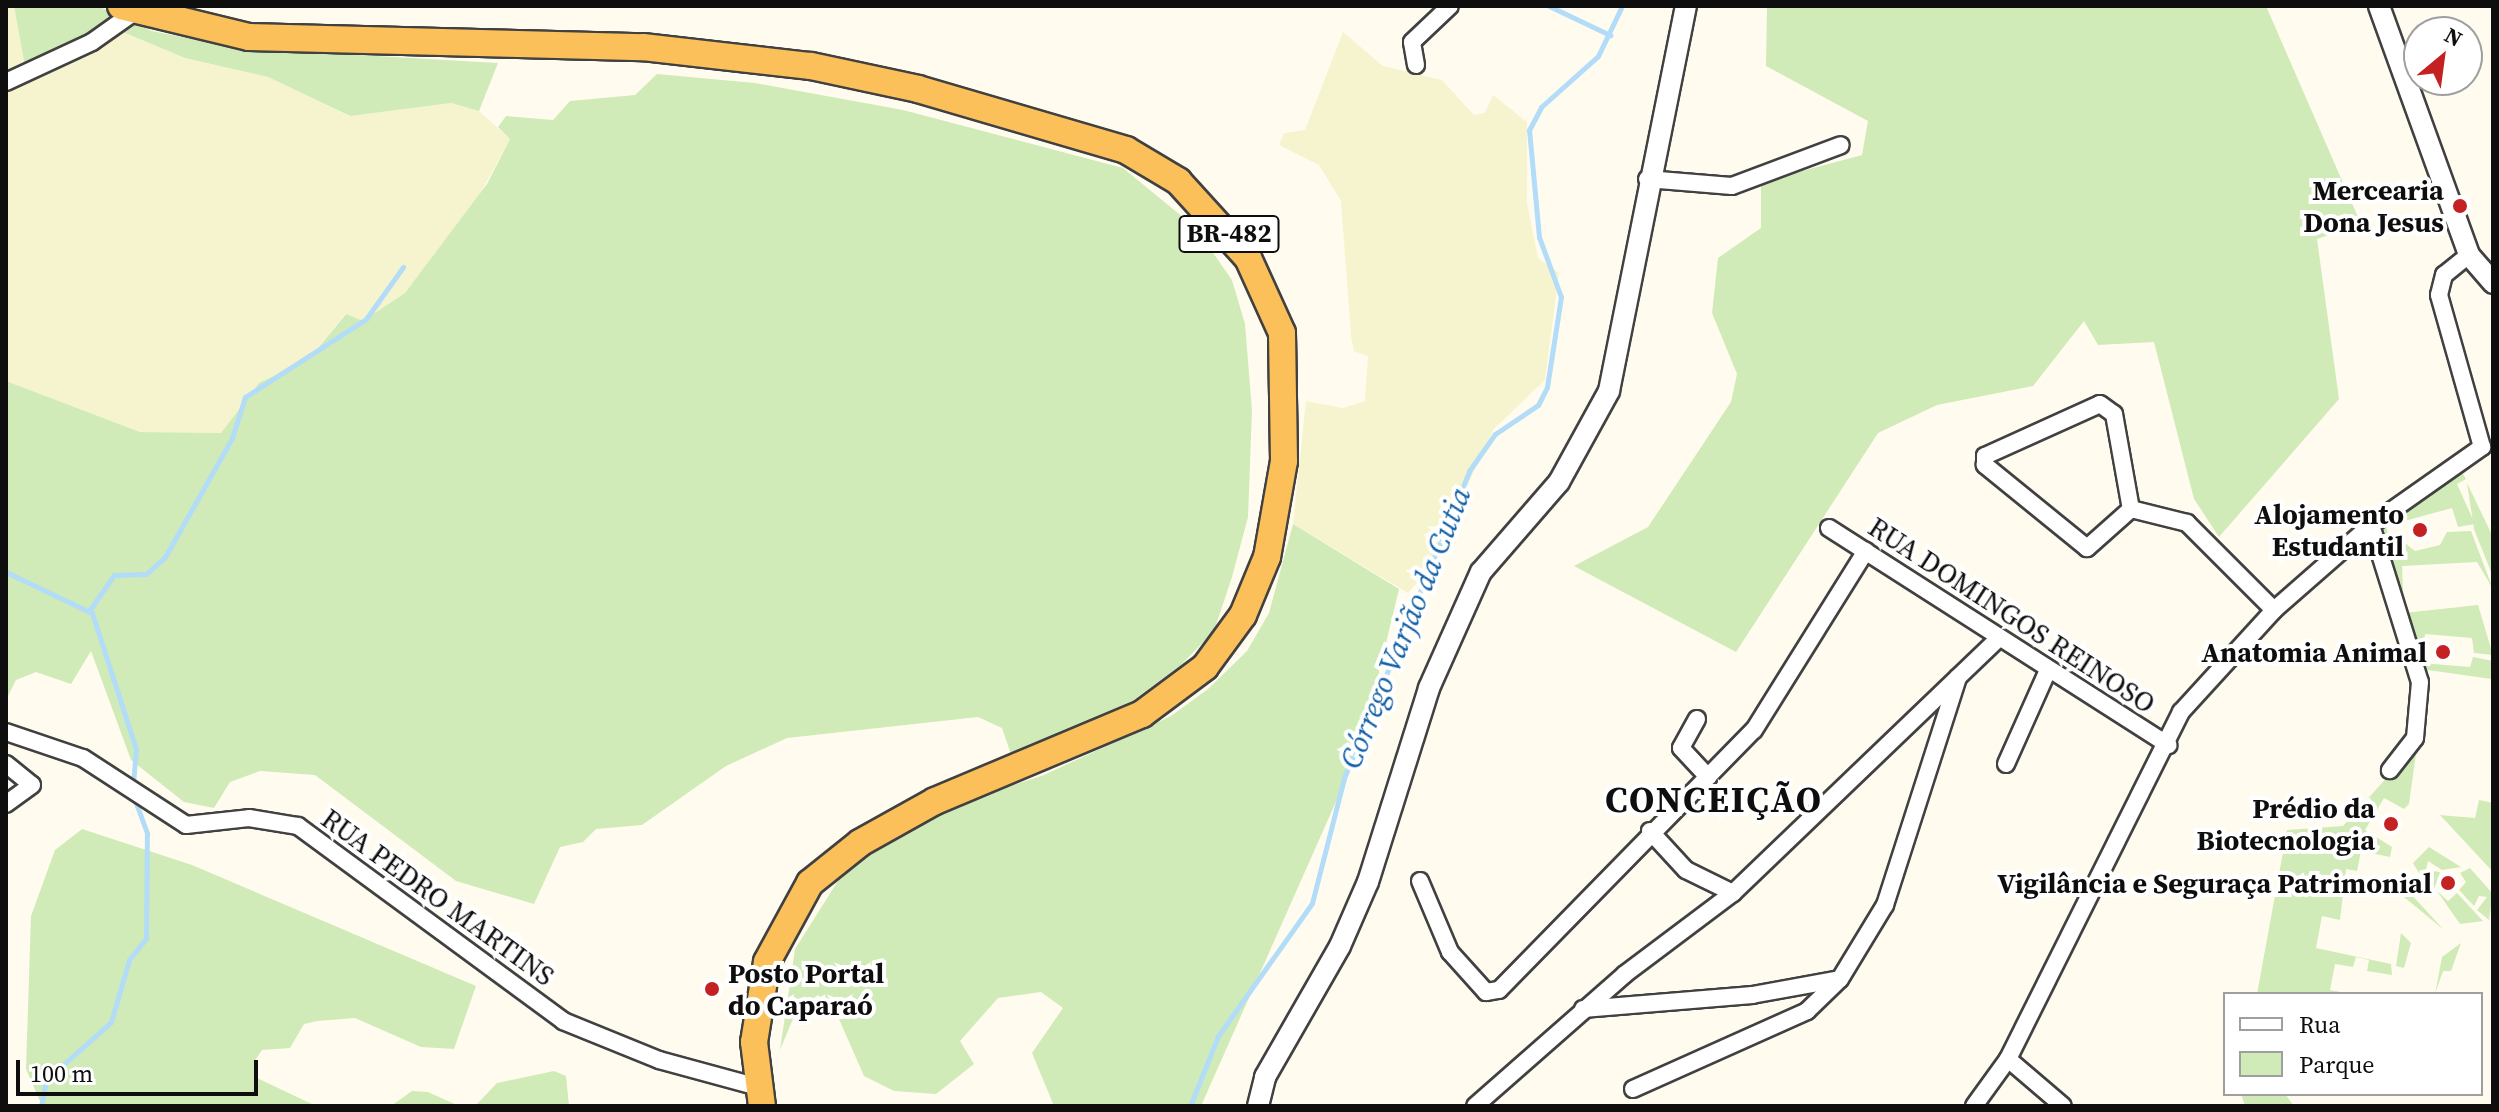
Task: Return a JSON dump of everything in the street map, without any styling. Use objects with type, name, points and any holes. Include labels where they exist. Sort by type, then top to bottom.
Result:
[{"type":"highway","name":"BR-482","points":[[127,10],[249,37],[643,47],[811,66],[918,89],[1126,150],[1178,181],[1248,258],[1282,333],[1284,461],[1267,557],[1243,615],[1205,667],[1142,714],[935,801],[860,843],[810,883],[767,962],[758,1096]]},
{"type":"street","points":[[1416,65],[1412,42],[1450,6]]},
{"type":"street","points":[[1258,1106],[1265,1077],[1362,895],[1429,688],[1481,572],[1559,482],[1609,391],[1647,179],[1686,6]]},
{"type":"street","points":[[2379,6],[2469,255],[2493,283]]},
{"type":"street","points":[[6,82],[92,42],[127,10]]},
{"type":"street","points":[[1647,179],[1732,186],[1841,145]]},
{"type":"street","points":[[1974,1106],[2008,1059],[2168,745],[2181,712],[2274,610],[2371,525],[2482,447],[2439,295],[2444,275],[2469,255]]},
{"type":"street","points":[[2100,404],[2114,414],[2131,509],[2087,548],[1985,465],[1985,456],[2100,404]]},
{"type":"street","points":[[2131,509],[2187,523],[2274,610]]},
{"type":"street","points":[[2371,525],[2420,682],[2415,738],[2390,770]]},
{"type":"street","name":"RUA DOMINGOS REINOSO","points":[[1829,528],[2168,745]]},
{"type":"street","points":[[1420,881],[1450,952],[1492,994],[1650,831],[1708,777],[1787,684],[1866,551]]},
{"type":"street","points":[[1475,1106],[1583,1009],[1733,893],[1998,639]]},
{"type":"street","points":[[2006,764],[2048,670]]},
{"type":"street","points":[[1633,1089],[1807,1011],[1840,979],[1885,905],[1958,677]]},
{"type":"street","points":[[1697,719],[1681,748],[1708,777]]},
{"type":"street","name":"RUA PEDRO MARTINS","points":[[6,732],[54,745],[200,828],[249,818],[298,826],[563,1021],[632,1051],[758,1096]]},
{"type":"street","points":[[6,764],[32,785],[6,804]]},
{"type":"street","points":[[1650,831],[1686,870],[1733,893]]},
{"type":"street","points":[[1583,1009],[1752,995],[1840,979]]},
{"type":"street","points":[[2008,1059],[2063,1106]]},
{"type":"shaded area","points":[[6,6],[14,6],[26,65],[112,28],[185,58],[268,77],[349,116],[451,103],[479,111],[510,139],[463,225],[405,293],[363,322],[345,314],[309,359],[259,383],[221,433],[140,432],[6,381]]},
{"type":"shaded area","points":[[1343,32],[1383,66],[1442,80],[1474,115],[1485,113],[1493,95],[1527,122],[1527,203],[1538,258],[1559,273],[1545,380],[1494,429],[1426,573],[1408,593],[1293,524],[1306,401],[1343,408],[1365,401],[1368,356],[1354,351],[1351,336],[1341,201],[1319,165],[1279,145],[1284,133],[1305,130]]},
{"type":"green space","points":[[14,6],[98,6],[152,31],[237,48],[498,63],[479,111],[451,103],[350,116],[268,77],[185,58],[113,28],[25,66]]},
{"type":"green space","points":[[1767,6],[2266,6],[2361,224],[2317,239],[2339,399],[2219,537],[2194,499],[2154,342],[2098,345],[2084,321],[2033,386],[1937,405],[1878,433],[1736,652],[1574,566],[1648,527],[1731,402],[1737,374],[1712,313],[1718,258],[1761,228],[1761,182],[1862,155],[1868,121],[1766,66]]},
{"type":"green space","points":[[657,74],[755,83],[903,110],[1123,168],[1195,227],[1232,280],[1245,324],[1252,410],[1248,517],[1232,577],[1214,631],[1181,665],[1124,707],[1012,757],[1002,728],[978,717],[787,738],[726,766],[642,825],[596,829],[583,842],[560,847],[534,904],[456,881],[315,775],[260,771],[230,782],[214,808],[184,802],[131,760],[91,651],[71,684],[36,672],[16,680],[6,700],[6,381],[140,432],[221,433],[259,383],[309,359],[346,314],[363,321],[405,293],[487,184],[510,139],[498,127],[506,116],[553,120],[570,101],[635,95]]},
{"type":"green space","points":[[2457,464],[2466,479],[2457,484],[2475,524],[2458,527],[2452,508],[2386,526],[2391,547],[2405,543],[2415,551],[2440,545],[2447,532],[2471,531],[2493,589],[2477,562],[2402,566],[2404,613],[2478,605],[2493,655],[2474,653],[2472,638],[2425,634],[2422,663],[2470,667],[2473,657],[2493,661],[2493,690],[2491,679],[2428,670],[2422,713],[2382,522]]},
{"type":"green space","points":[[2467,483],[2493,537],[2493,577],[2474,529]]},
{"type":"green space","points":[[1293,524],[1399,589],[1362,743],[1201,1106],[1054,1106],[1032,1053],[1063,1008],[1041,992],[998,998],[960,1041],[974,1064],[936,1094],[894,1091],[864,1076],[835,1010],[818,995],[797,1009],[780,1050],[795,949],[841,876],[892,836],[949,806],[1044,775],[1171,716],[1208,689],[1247,651],[1269,613]]},
{"type":"green space","points":[[2418,739],[2409,804],[2404,809],[2384,798],[2365,830],[2392,847],[2390,857],[2361,851],[2357,871],[2346,869],[2340,920],[2322,916],[2316,948],[2391,964],[2392,975],[2367,971],[2369,960],[2356,957],[2353,967],[2335,964],[2330,990],[2340,992],[2257,992],[2287,830],[2343,826],[2390,774],[2397,777],[2406,764],[2399,760]]},
{"type":"green space","points":[[2479,800],[2493,803],[2493,872],[2440,815],[2475,818]]},
{"type":"green space","points":[[82,829],[192,865],[476,986],[454,1049],[421,1047],[355,1018],[317,1021],[304,1024],[290,1048],[262,1050],[254,1062],[257,1078],[316,1106],[42,1106],[26,1069],[31,916],[55,850]]},
{"type":"green space","points":[[2429,847],[2461,867],[2442,870],[2428,861],[2426,870],[2440,872],[2432,895],[2413,863]]},
{"type":"green space","points":[[2470,868],[2493,894],[2489,920],[2477,910],[2487,897],[2479,896],[2474,906],[2459,890],[2466,882],[2460,873]]},
{"type":"green space","points":[[2394,882],[2403,884],[2400,894],[2398,892]]},
{"type":"green space","points":[[2437,891],[2448,901],[2457,893],[2483,921],[2460,924]]},
{"type":"green space","points":[[2409,892],[2444,930],[2400,894]]},
{"type":"green space","points":[[2401,933],[2411,943],[2404,968],[2396,966]]},
{"type":"green space","points":[[2461,943],[2451,971],[2443,971],[2435,992],[2442,957]]},
{"type":"green space","points":[[554,1071],[566,1076],[569,1106],[475,1106],[497,1083]]},
{"type":"green space","points":[[412,1091],[428,1092],[459,1106],[391,1106]]},
{"type":"green space","points":[[2242,1096],[2286,1096],[2294,1106],[2245,1106]]},
{"type":"waterway","points":[[1549,6],[1610,35]]},
{"type":"waterway","name":"Córrego Varjão da Cutia","points":[[1190,1106],[1218,1036],[1312,903],[1344,778],[1469,471],[1495,434],[1538,405],[1547,387],[1561,297],[1539,237],[1529,130],[1541,107],[1598,56],[1622,6]]},
{"type":"waterway","points":[[89,611],[114,575],[146,574],[165,557],[232,438],[245,397],[366,319],[403,267]]},
{"type":"waterway","points":[[6,572],[92,613],[136,749],[133,785]]},
{"type":"waterway","points":[[41,1106],[46,1080],[111,1022],[129,960],[146,938],[147,833],[133,795]]},
{"type":"place","name":"Mercearia Dona Jesus","points":[[2460,206]]},
{"type":"place","name":"Alojamento Estudantil","points":[[2420,530]]},
{"type":"place","name":"Anatomia Animal","points":[[2443,652]]},
{"type":"place","name":"Prédio da Biotecnologia","points":[[2391,824]]},
{"type":"place","name":"Vigilância e Seguraça Patrimonial","points":[[2448,883]]},
{"type":"place","name":"Posto Portal do Caparaó","points":[[712,989]]},
{"type":"district","name":"CONCEIÇÃO","points":[[1714,800]]}]
